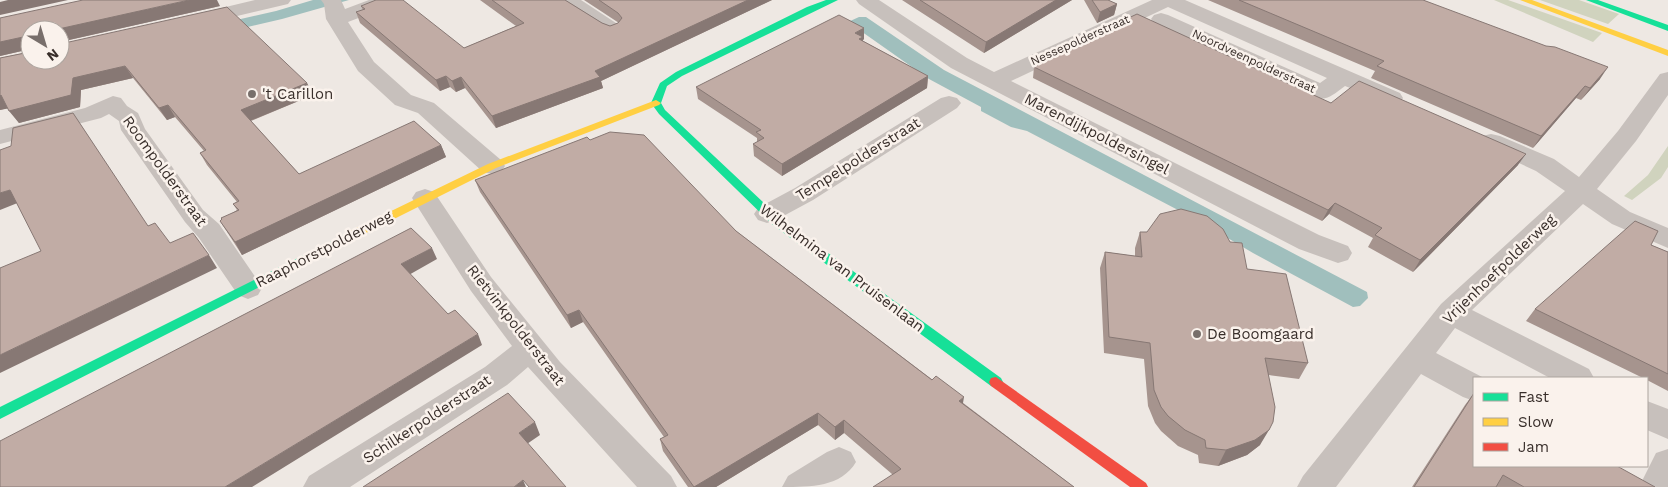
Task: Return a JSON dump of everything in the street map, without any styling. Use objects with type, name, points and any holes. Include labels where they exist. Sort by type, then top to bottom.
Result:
[{"type":"street","points":[[175,24],[281,0]]},
{"type":"street","points":[[388,0],[333,8],[366,66],[403,100],[426,108],[492,166]]},
{"type":"street","points":[[568,0],[612,29]]},
{"type":"street","points":[[656,103],[664,85],[679,74],[834,0]]},
{"type":"street","name":"Marendijkpoldersingel","points":[[866,0],[959,63],[1309,242],[1338,253]]},
{"type":"street","points":[[1524,0],[1668,53]]},
{"type":"street","points":[[1590,0],[1668,28]]},
{"type":"street","name":"Nessepolderstraat","points":[[992,80],[1166,6]]},
{"type":"street","name":"Noordveenpolderstraat","points":[[1166,6],[1343,76],[1409,105]]},
{"type":"street","name":"Vrijenhoefpolderweg","points":[[1315,487],[1451,312],[1582,190],[1627,136],[1668,79]]},
{"type":"street","name":"Roompolderstraat","points":[[0,137],[93,113],[113,103],[119,111],[130,118],[133,130],[194,216],[209,231],[248,288]]},
{"type":"street","name":"Raaphorstpolderweg","points":[[0,413],[492,166],[656,103]]},
{"type":"street","name":"Wilhelmina van Pruisenlaan","points":[[656,103],[662,112],[767,214],[1141,487]]},
{"type":"street","name":"Tempelpolderstraat","points":[[767,214],[804,194],[948,103]]},
{"type":"street","points":[[1475,134],[1545,165],[1621,218],[1668,239]]},
{"type":"street","name":"Rietvinkpolderstraat","points":[[425,198],[481,284],[549,371],[659,487]]},
{"type":"street","points":[[1451,312],[1576,377]]},
{"type":"street","name":"Schilkerpolderstraat","points":[[321,487],[496,376],[531,348]]},
{"type":"street","points":[[1416,356],[1473,387]]},
{"type":"street","points":[[1648,415],[1668,425]]},
{"type":"street","points":[[800,487],[839,462]]},
{"type":"street","points":[[1645,483],[1668,464]]},
{"type":"green space","points":[[1494,0],[1508,0],[1602,33],[1593,42]]},
{"type":"green space","points":[[1540,0],[1579,0],[1619,14],[1608,24]]},
{"type":"green space","points":[[1668,146],[1668,167],[1661,178],[1632,200],[1624,196],[1648,175]]},
{"type":"water","points":[[313,0],[349,0],[282,19],[116,58],[70,64],[70,58],[276,11]]},
{"type":"water","points":[[859,17],[866,17],[944,70],[1367,292],[1368,298],[1360,306],[1353,307],[1253,253],[1199,221],[1027,131],[1011,127],[981,111],[981,107],[929,79],[848,22]]},
{"type":"water","points":[[20,69],[29,70],[0,74]]},
{"type":"building","points":[[83,0],[189,0],[70,26],[70,20],[20,20],[20,38],[0,42],[0,18]]},
{"type":"building","points":[[376,0],[403,0],[464,48],[524,23],[492,0],[565,0],[610,26],[618,23],[622,18],[599,0],[748,0],[595,71],[600,77],[492,116],[461,77],[452,81],[446,76],[436,80],[356,12],[365,9],[361,6]]},
{"type":"building","points":[[920,0],[1056,0],[986,42]]},
{"type":"building","points":[[1092,0],[1108,0],[1117,4],[1100,12]]},
{"type":"building","points":[[1239,0],[1423,0],[1608,67],[1590,88],[1585,86],[1541,136],[1377,66],[1384,61]]},
{"type":"building","points":[[227,7],[307,83],[241,110],[299,174],[414,121],[441,145],[235,242],[220,221],[221,218],[239,210],[233,204],[239,201],[200,153],[206,150],[168,105],[159,108],[125,66],[73,78],[71,95],[9,111],[0,96],[0,58],[20,54],[20,70],[70,70],[70,42]]},
{"type":"building","points":[[1137,14],[1331,103],[1359,81],[1526,154],[1420,260],[1375,235],[1382,228],[1335,203],[1328,210],[1034,67],[1063,49]]},
{"type":"building","points":[[839,15],[864,28],[855,33],[863,37],[859,39],[928,76],[782,164],[753,144],[764,138],[756,132],[761,130],[696,87]]},
{"type":"building","points":[[73,113],[148,226],[155,223],[170,243],[193,233],[209,255],[0,355],[0,268],[41,251],[10,190],[0,193],[0,150],[11,146],[13,128]]},
{"type":"building","points":[[610,132],[644,135],[736,231],[932,380],[936,376],[964,397],[959,401],[1074,487],[873,487],[901,469],[844,420],[835,427],[818,413],[694,487],[660,439],[668,435],[579,310],[567,315],[475,180],[587,137],[590,140]]},
{"type":"building","points":[[1181,209],[1207,216],[1223,229],[1230,242],[1242,243],[1247,269],[1286,274],[1308,363],[1265,358],[1275,407],[1273,422],[1269,430],[1255,440],[1226,450],[1206,448],[1205,440],[1185,430],[1168,416],[1161,407],[1154,390],[1150,343],[1109,337],[1105,252],[1142,257],[1140,232],[1147,232],[1160,214]]},
{"type":"building","points":[[1635,221],[1658,231],[1651,245],[1668,252],[1668,374],[1535,309]]},
{"type":"building","points":[[411,228],[432,248],[401,264],[448,314],[455,310],[478,334],[225,487],[0,487],[0,441]]},
{"type":"building","points":[[508,393],[535,422],[519,433],[566,487],[529,487],[523,480],[514,487],[363,487]]},
{"type":"building","points":[[1473,395],[1473,467],[1619,467],[1655,487],[1524,487],[1503,475],[1496,487],[1414,487]]},
{"type":"traffic: fast","points":[[656,103],[663,85],[679,74],[810,9],[834,0]]},
{"type":"traffic: fast","points":[[1590,0],[1668,28]]},
{"type":"traffic: fast","points":[[656,103],[662,112],[777,222],[996,382]]},
{"type":"traffic: fast","points":[[0,413],[354,234]]},
{"type":"traffic: slow","points":[[1524,0],[1668,53]]},
{"type":"traffic: slow","points":[[354,234],[492,166],[656,103]]},
{"type":"traffic: jam","points":[[996,382],[1141,487]]},
{"type":"place","name":"'t Carillon","points":[[252,94]]},
{"type":"place","name":"De Boomgaard","points":[[1197,334]]}]
